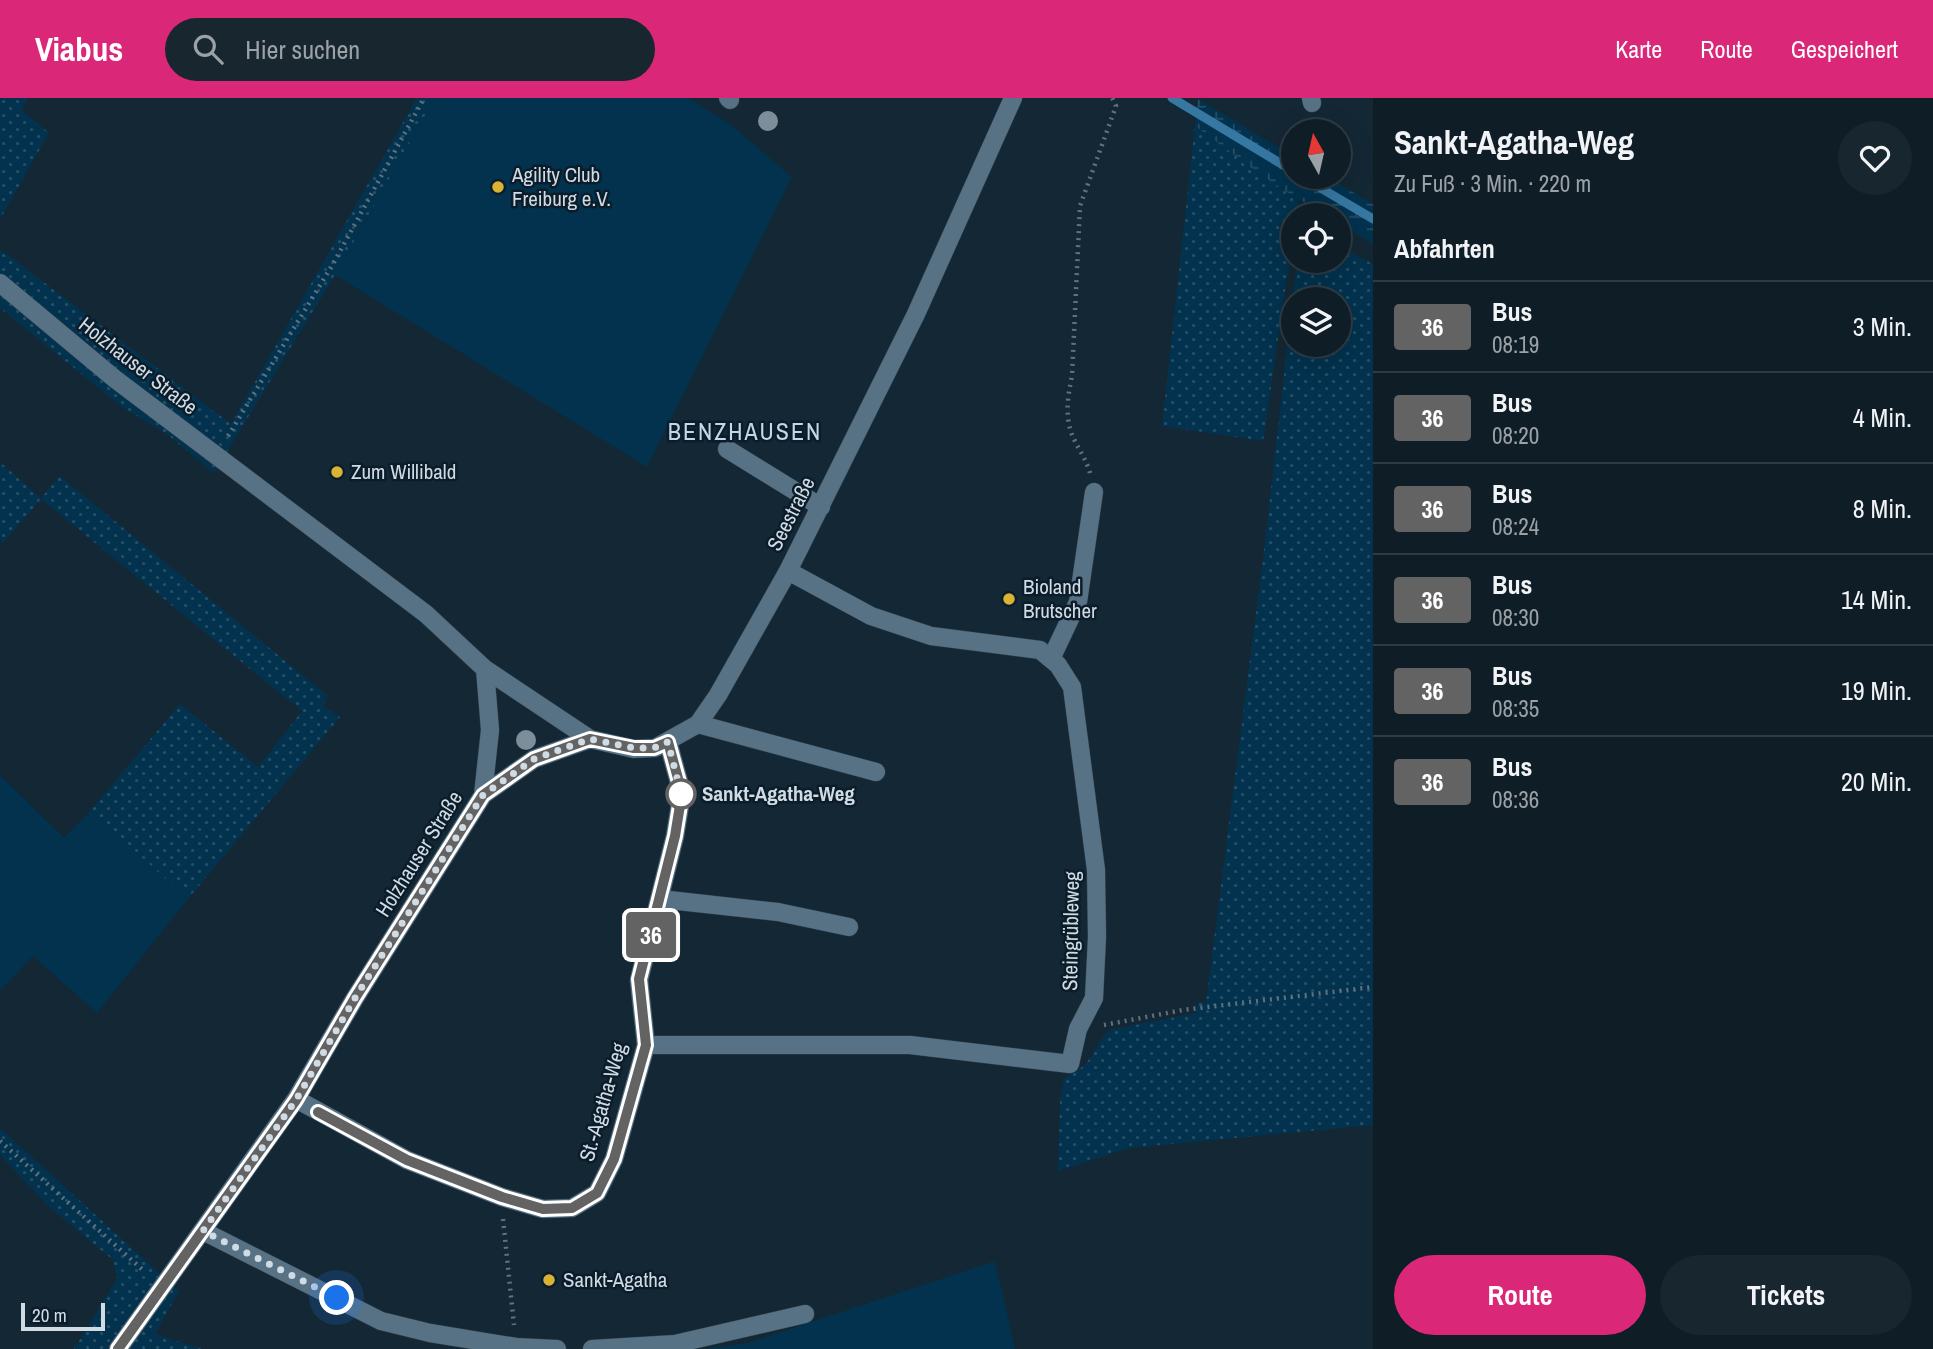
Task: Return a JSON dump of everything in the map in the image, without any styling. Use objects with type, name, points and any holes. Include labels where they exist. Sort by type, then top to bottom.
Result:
[{"type":"street","name":"Seestraße","points":[[485,669],[590,739],[634,748],[654,748],[698,724],[718,695],[821,507],[915,314],[1013,98]]},
{"type":"street","name":"Holzhauser Straße","points":[[0,283],[115,379],[426,614],[485,669],[490,730],[483,795],[355,998],[296,1100],[118,1349]]},
{"type":"street","points":[[727,449],[821,507]]},
{"type":"street","points":[[788,571],[871,615],[931,636],[1040,650],[1051,659],[1078,602],[1094,492]]},
{"type":"street","name":"Steingrübleweg","points":[[646,1045],[910,1045],[1070,1064],[1078,1029],[1094,998],[1096,870],[1072,687],[1051,659]]},
{"type":"street","points":[[698,724],[876,772]]},
{"type":"street","points":[[483,795],[534,759],[590,739]]},
{"type":"street","name":"St.-Agatha-Weg","points":[[296,1100],[407,1160],[502,1197],[543,1209],[572,1208],[597,1193],[614,1159],[646,1045],[639,979],[660,899],[682,793],[668,742]]},
{"type":"street","points":[[660,899],[779,912],[849,927]]},
{"type":"street","points":[[203,1231],[381,1321],[430,1333],[516,1347],[557,1349]]},
{"type":"street","points":[[592,1349],[675,1344],[805,1314]]},
{"type":"path","points":[[216,456],[333,264],[425,98]]},
{"type":"path","points":[[1094,492],[1086,459],[1071,432],[1067,404],[1072,376],[1080,206],[1111,125],[1116,106],[1112,98]]},
{"type":"path","points":[[1078,1029],[1183,1010],[1373,987]]},
{"type":"path","points":[[0,1141],[149,1275]]},
{"type":"path","points":[[502,1197],[516,1347]]},
{"type":"green space","points":[[0,98],[28,98],[22,110],[49,133],[0,219]]},
{"type":"green space","points":[[417,98],[435,98],[335,275],[214,473],[168,435],[121,406],[0,308],[0,249],[231,424]]},
{"type":"green space","points":[[435,98],[688,98],[730,124],[792,177],[647,467],[335,275]]},
{"type":"green space","points":[[1198,99],[1281,149],[1281,187],[1246,163],[1195,126]]},
{"type":"green space","points":[[1195,126],[1281,186],[1281,189],[1299,199],[1298,203],[1281,203],[1281,273],[1288,273],[1286,287],[1281,287],[1281,319],[1263,441],[1162,426]]},
{"type":"green space","points":[[1284,189],[1347,189],[1373,204],[1373,244],[1351,230],[1351,203],[1306,203]]},
{"type":"green space","points":[[1351,252],[1373,264],[1373,1125],[1129,1148],[1058,1171],[1060,1100],[1064,1079],[1087,1062],[1110,1030],[1196,1013],[1198,1003],[1206,1002],[1286,357],[1351,357],[1351,287],[1294,287],[1296,273],[1351,273]]},
{"type":"green space","points":[[0,462],[41,498],[60,476],[328,696],[323,706],[340,717],[188,899],[90,811],[180,704],[258,767],[302,711],[41,499],[3,543],[0,540]]},
{"type":"green space","points":[[0,775],[64,838],[90,811],[188,899],[97,1013],[33,956],[0,991]]},
{"type":"green space","points":[[0,1128],[179,1291],[155,1334],[202,1349],[74,1349],[117,1279],[113,1260],[48,1206],[0,1155]]},
{"type":"green space","points":[[995,1261],[1015,1349],[706,1349],[748,1343]]},
{"type":"waterway","points":[[1172,98],[1281,164]]},
{"type":"waterway","points":[[1322,189],[1373,219]]},
{"type":"bus line","name":"36","points":[[118,1349],[296,1100],[355,998],[483,795],[534,759],[590,739],[634,748],[654,748],[668,742],[682,793],[675,836],[639,979],[646,1045],[614,1159],[597,1193],[572,1208],[543,1209],[464,1185],[407,1160],[318,1112]]},
{"type":"place","name":"Agility Club Freiburg e.V.","points":[[498,187]]},
{"type":"place","name":"Zum Willibald","points":[[337,472]]},
{"type":"place","name":"Bioland Brutscher","points":[[1009,599]]},
{"type":"place","name":"Sankt-Agatha-Weg","points":[[681,794]]},
{"type":"place","name":"Sankt-Agatha","points":[[549,1280]]},
{"type":"district","name":"BENZHAUSEN","points":[[745,432]]},
{"type":"route","points":[[337,1298],[203,1231],[296,1100],[355,998],[483,795],[534,759],[590,739],[634,748],[654,748],[668,742],[681,794]]}]
